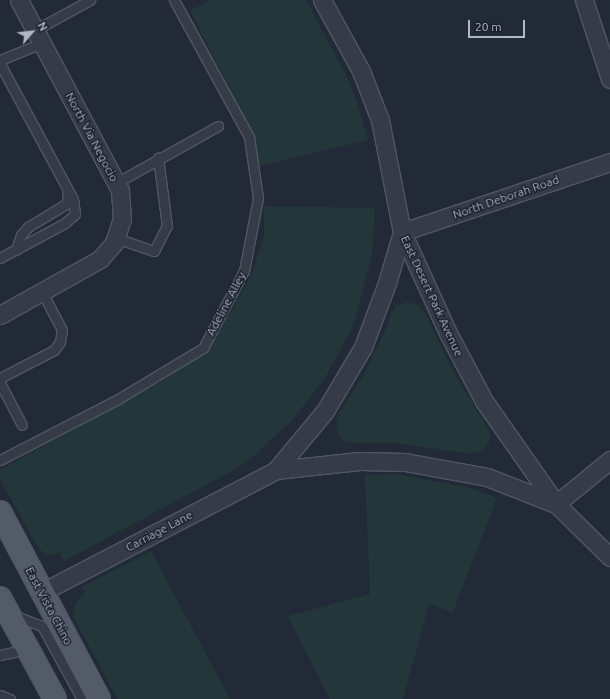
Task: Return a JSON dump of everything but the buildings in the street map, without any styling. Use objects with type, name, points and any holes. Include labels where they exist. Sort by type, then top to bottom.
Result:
[{"type":"main road","name":"East Vista Chino","points":[[0,512],[99,699]]},
{"type":"main road","points":[[3,610],[28,649],[55,699]]},
{"type":"street","name":"North Via Negocio","points":[[0,315],[100,259],[114,243],[122,219],[120,190],[19,0]]},
{"type":"street","name":"East Desert Park Avenue","points":[[322,0],[361,71],[380,120],[402,232],[448,333],[484,401],[556,504],[610,557]]},
{"type":"street","points":[[584,0],[610,78]]},
{"type":"street","name":"North Deborah Road","points":[[402,232],[610,162]]},
{"type":"street","points":[[276,470],[325,411],[363,347],[387,283],[402,232]]},
{"type":"street","points":[[276,470],[360,461],[405,462],[487,477],[556,504],[610,460]]},
{"type":"street","name":"Carriage Lane","points":[[42,592],[276,470]]},
{"type":"lane","points":[[0,60],[39,36],[90,0]]},
{"type":"lane","name":"Adeline Alley","points":[[0,460],[118,399],[203,348],[244,271],[258,198],[249,137],[174,0]]},
{"type":"lane","points":[[0,64],[67,187],[73,199],[75,214],[65,223],[0,258]]},
{"type":"lane","points":[[116,183],[158,158],[218,126]]},
{"type":"lane","points":[[116,238],[154,251],[167,226],[158,158]]},
{"type":"lane","points":[[16,250],[21,235],[28,227],[66,204],[68,198],[67,187]]},
{"type":"lane","points":[[0,378],[54,350],[60,342],[62,330],[42,292]]},
{"type":"lane","points":[[0,383],[22,425]]},
{"type":"lane","points":[[3,610],[42,626],[82,699]]},
{"type":"lane","points":[[0,655],[28,649]]},
{"type":"lane","points":[[0,695],[10,699]]},
{"type":"shaded area","points":[[210,0],[306,0],[346,75],[356,99],[368,140],[260,166],[255,145],[239,105],[190,11]]},
{"type":"shaded area","points":[[264,206],[375,208],[372,256],[353,326],[325,378],[292,420],[255,455],[232,471],[64,561],[59,553],[46,556],[36,544],[0,479],[0,470],[161,382],[204,352],[232,310],[252,273],[264,236]]},
{"type":"shaded area","points":[[407,302],[419,305],[425,313],[453,371],[488,429],[490,435],[489,443],[485,448],[477,453],[471,454],[397,443],[352,443],[345,441],[338,435],[336,425],[338,414],[364,374],[388,324],[391,313],[396,306]]},
{"type":"shaded area","points":[[396,474],[467,487],[497,498],[453,612],[429,604],[403,699],[330,699],[288,616],[370,594],[365,475]]},
{"type":"shaded area","points":[[151,551],[230,699],[117,699],[73,616],[74,609],[78,599],[85,593],[82,587]]}]
